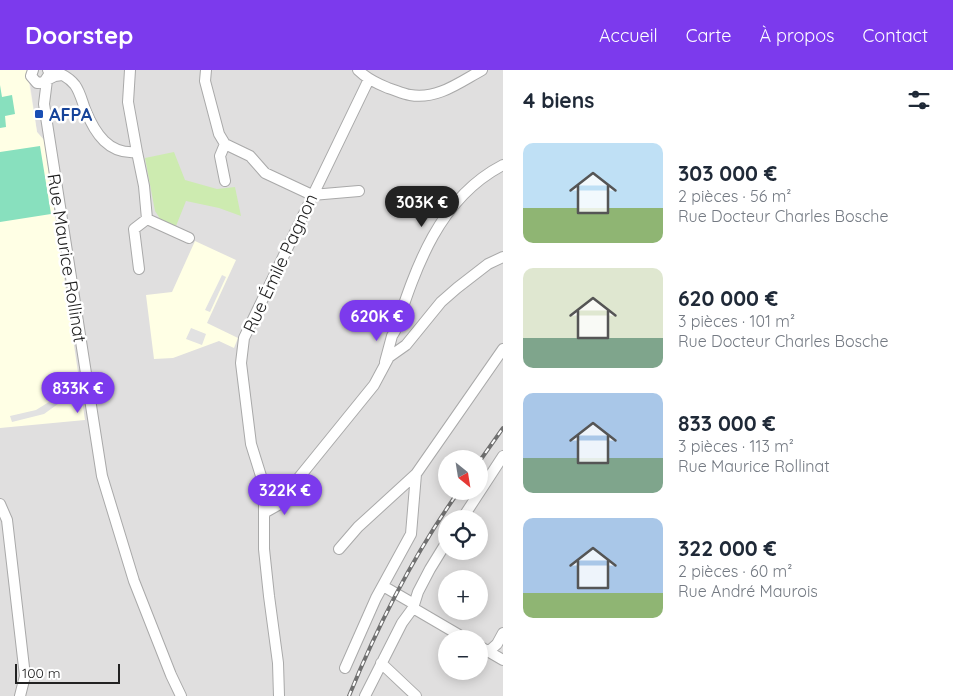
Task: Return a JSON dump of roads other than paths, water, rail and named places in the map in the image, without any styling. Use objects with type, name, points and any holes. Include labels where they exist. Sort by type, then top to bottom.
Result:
[{"type":"street","name":"Rue Maurice Rollinat","points":[[34,70],[32,76],[44,104],[102,476],[134,581],[181,696]]},
{"type":"street","points":[[130,70],[128,102],[144,186],[147,219]]},
{"type":"street","points":[[206,70],[205,81],[207,90],[219,134],[225,144],[250,156],[265,173],[312,195],[359,191]]},
{"type":"street","points":[[358,70],[409,95],[422,96],[439,93],[482,70]]},
{"type":"street","name":"Rue Maurice Rollinat","points":[[44,104],[47,73]]},
{"type":"street","points":[[35,82],[41,84],[47,73],[62,75],[75,85],[90,122],[103,140],[121,152],[137,152]]},
{"type":"street","name":"Rue Émile Pagnon","points":[[279,696],[278,663],[264,549],[264,501],[261,476],[248,427],[241,363],[244,338],[368,74]]},
{"type":"street","points":[[225,144],[220,156],[225,180]]},
{"type":"street","points":[[385,364],[392,336],[408,290],[428,244],[440,224],[460,198],[477,181],[503,166]]},
{"type":"street","points":[[147,219],[189,238]]},
{"type":"street","points":[[139,269],[134,229],[147,219]]},
{"type":"street","points":[[264,513],[280,504],[284,496],[374,385],[389,357],[409,341],[441,302],[488,264],[503,257]]},
{"type":"street","points":[[395,331],[395,337],[398,342],[409,341]]},
{"type":"street","points":[[339,549],[358,527],[416,474],[503,349]]},
{"type":"street","points":[[468,510],[503,456]]},
{"type":"street","points":[[345,668],[383,586],[411,534],[416,474]]},
{"type":"street","points":[[264,501],[277,500],[284,496]]},
{"type":"street","points":[[0,504],[7,520],[25,676],[20,696]]},
{"type":"street","points":[[365,696],[438,556]]},
{"type":"street","points":[[383,586],[452,630]]},
{"type":"street","points":[[488,647],[497,644],[503,634]]},
{"type":"street","points":[[488,652],[503,660]]},
{"type":"street","points":[[381,663],[416,696]]},
{"type":"railway","points":[[487,450],[503,428]]},
{"type":"railway","points":[[349,696],[398,590],[453,500]]},
{"type":"place","name":"AFPA","points":[[39,114]]}]
